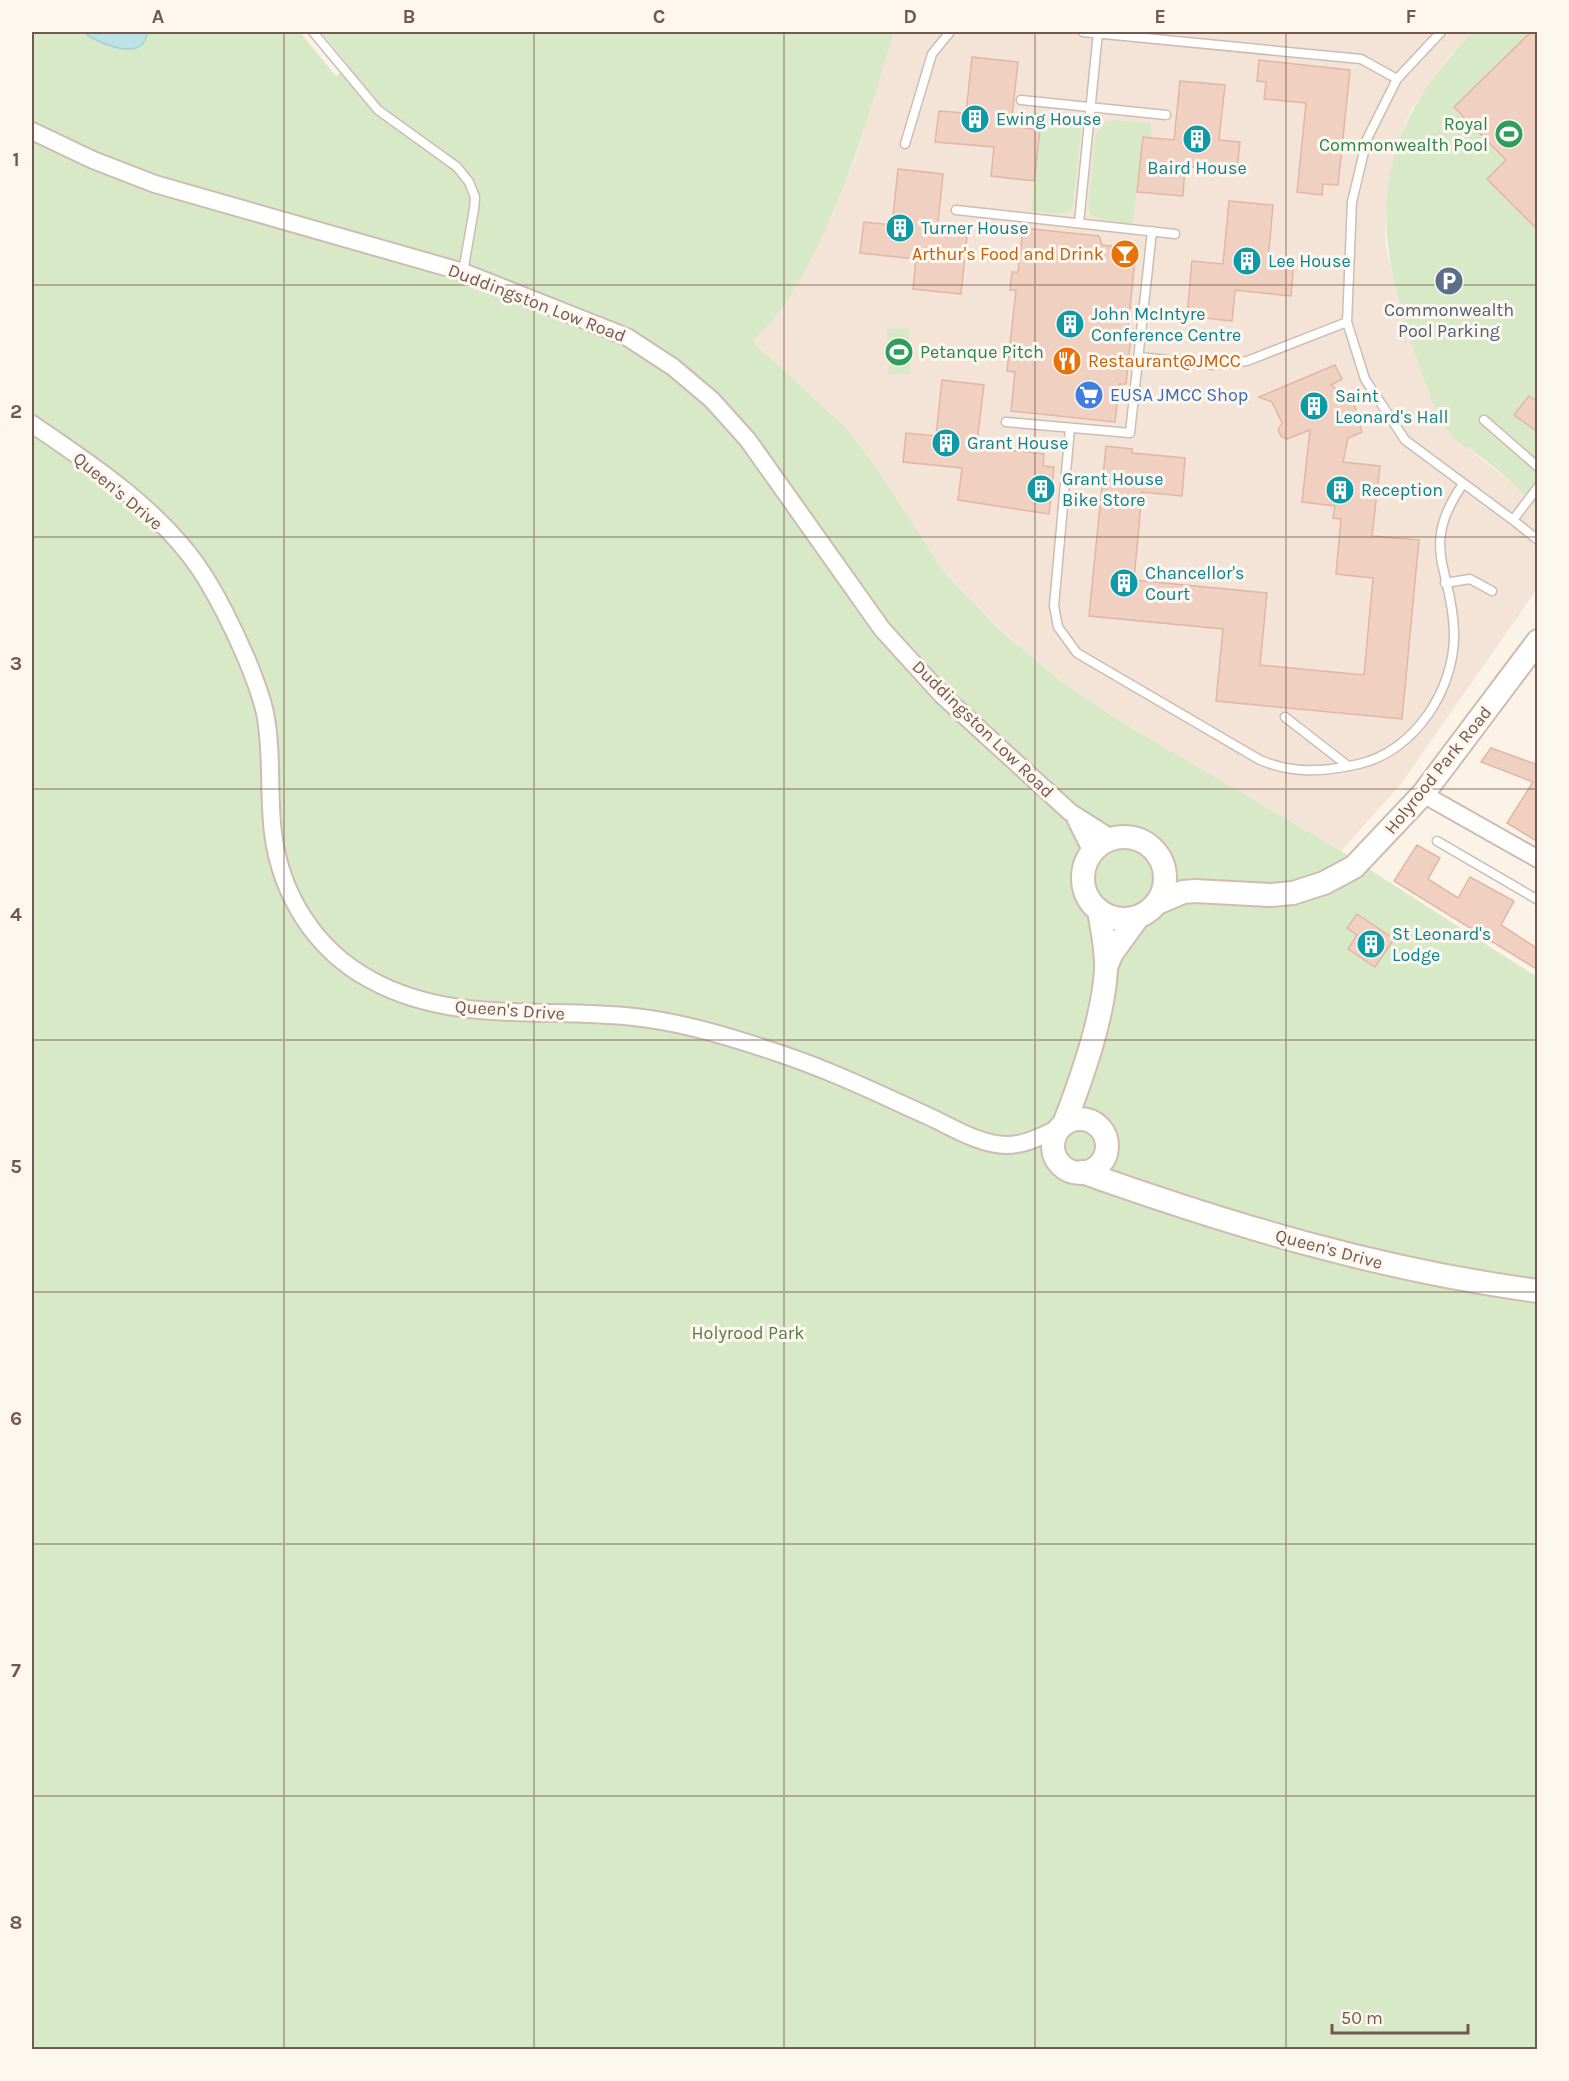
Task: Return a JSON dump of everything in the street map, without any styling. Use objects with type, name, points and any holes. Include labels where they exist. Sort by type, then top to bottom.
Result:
[{"type":"street","name":"Duddingston Low Road","points":[[32,131],[93,160],[155,184],[463,272],[627,337],[673,367],[712,400],[748,440],[882,629],[942,695],[1071,812]]},
{"type":"street","name":"Queen's Drive","points":[[32,424],[126,493],[170,534],[204,575],[237,636],[265,713],[271,773],[273,830],[279,864],[287,889],[301,916],[320,940],[361,974],[400,993],[435,1004],[479,1011],[634,1017],[726,1036],[842,1077],[989,1143],[1019,1144],[1079,1119],[1089,1121]]},
{"type":"street","name":"Holyrood Park Road","points":[[1216,891],[1286,894],[1324,883],[1364,858],[1423,794],[1537,643]]},
{"type":"street","points":[[1423,794],[1538,859]]},
{"type":"street","points":[[1071,812],[1111,838]]},
{"type":"street","points":[[1071,812],[1092,852],[1111,838],[1127,836],[1143,841],[1179,876],[1216,891]]},
{"type":"street","name":"Queen's Drive","points":[[1092,852],[1085,867],[1083,883],[1088,898],[1099,910],[1106,967],[1098,1021],[1078,1086],[1054,1142],[1056,1157],[1067,1169],[1344,1254],[1472,1282],[1538,1291]]},
{"type":"street","points":[[1157,903],[1166,881],[1160,857]]},
{"type":"street","name":"Queen's Drive","points":[[1106,967],[1116,946],[1138,917],[1157,903],[1183,892],[1216,891]]},
{"type":"street","points":[[1099,910],[1113,918],[1138,917]]},
{"type":"street","points":[[1078,1086],[1083,1110],[1089,1121],[1098,1126],[1104,1134],[1105,1155],[1112,1174],[1126,1188]]},
{"type":"street","points":[[1082,1172],[1096,1167],[1105,1155]]},
{"type":"lane","points":[[314,32],[378,110],[457,167],[469,182],[475,197],[463,272]]},
{"type":"lane","points":[[905,144],[932,54],[950,32]]},
{"type":"lane","points":[[1083,32],[1361,59],[1397,79]]},
{"type":"lane","points":[[1079,223],[1098,32]]},
{"type":"lane","points":[[1441,32],[1397,79],[1367,139],[1352,202],[1347,322],[1365,378],[1405,440],[1538,540]]},
{"type":"lane","points":[[1021,100],[1166,115]]},
{"type":"lane","points":[[956,210],[1175,234]]},
{"type":"lane","points":[[1006,422],[1130,433],[1152,231]]},
{"type":"lane","points":[[1139,357],[1214,365],[1247,361],[1347,322]]},
{"type":"lane","points":[[1484,420],[1538,467]]},
{"type":"lane","points":[[1070,428],[1054,606],[1058,627],[1077,653],[1276,766],[1308,771],[1348,766],[1377,758],[1398,745],[1418,727],[1438,697],[1448,672],[1453,647],[1452,612],[1439,556],[1443,522],[1452,500],[1463,484]]},
{"type":"lane","points":[[1513,520],[1538,487]]},
{"type":"lane","points":[[1445,583],[1470,579],[1492,591]]},
{"type":"lane","points":[[1285,717],[1348,766]]},
{"type":"lane","points":[[1437,841],[1538,900]]},
{"type":"shaded area","points":[[894,32],[1473,32],[1449,56],[1410,112],[1394,157],[1387,200],[1385,241],[1399,307],[1450,435],[1523,491],[1537,511],[1537,589],[1401,784],[1341,851],[1118,720],[1062,682],[1002,631],[944,572],[879,472],[847,429],[753,342],[779,312],[833,215],[858,150]]},
{"type":"green space","name":"Holyrood Park","points":[[32,32],[300,32],[336,76],[349,66],[321,32],[894,32],[848,176],[834,211],[800,279],[780,311],[753,342],[847,429],[879,472],[944,572],[1001,631],[1062,682],[1118,720],[1341,851],[1537,977],[1537,2049],[32,2049]]},
{"type":"green space","points":[[1473,32],[1537,32],[1537,511],[1510,481],[1455,439],[1443,424],[1428,391],[1412,345],[1398,299],[1389,256],[1386,216],[1390,178],[1399,141],[1416,104],[1441,68]]},
{"type":"green space","points":[[1034,111],[1072,118],[1079,123],[1081,131],[1073,204],[1069,212],[1057,214],[1031,211],[1040,130],[1033,129]]},
{"type":"green space","points":[[1112,120],[1150,123],[1152,138],[1142,138],[1133,224],[1115,223],[1091,215],[1088,206],[1096,134],[1105,122]]},
{"type":"green space","name":"Petanque Pitch","points":[[909,328],[910,374],[889,374],[887,329]]},
{"type":"water","points":[[86,32],[147,32],[139,47],[131,49],[102,43],[87,35]]},
{"type":"building","name":"Royal Commonwealth Pool","points":[[1531,32],[1538,32],[1538,230],[1487,179],[1506,160],[1454,107]]},
{"type":"building","name":"Ewing House","points":[[972,57],[1018,62],[1011,126],[1040,130],[1034,181],[991,176],[994,147],[935,142],[939,111],[966,113]]},
{"type":"building","points":[[1259,60],[1350,70],[1338,185],[1323,184],[1322,195],[1297,192],[1306,103],[1264,99],[1266,82],[1257,81]]},
{"type":"building","name":"Baird House","points":[[1180,81],[1225,85],[1219,140],[1240,142],[1237,171],[1185,166],[1183,196],[1137,192],[1143,137],[1174,140]]},
{"type":"building","name":"Turner House","points":[[898,169],[943,174],[937,232],[967,236],[961,294],[913,289],[916,259],[860,253],[864,222],[892,225]]},
{"type":"building","name":"Lee House","points":[[1229,201],[1273,205],[1268,260],[1294,263],[1291,296],[1235,290],[1232,321],[1187,316],[1192,261],[1223,264]]},
{"type":"building","name":"John McIntyre Conference Centre","points":[[1023,228],[1099,236],[1102,245],[1136,249],[1128,328],[1132,328],[1126,384],[1119,384],[1115,422],[1011,411],[1015,372],[1007,371],[1016,290],[1010,290],[1012,272],[1018,272]]},
{"type":"building","name":"Chancellor's Court","points":[[1335,365],[1342,379],[1331,385],[1354,404],[1362,432],[1348,438],[1343,462],[1380,466],[1372,536],[1419,540],[1402,719],[1216,701],[1223,629],[1089,616],[1106,446],[1132,449],[1132,453],[1185,458],[1182,496],[1142,492],[1134,580],[1267,593],[1260,665],[1364,675],[1373,578],[1336,574],[1341,519],[1333,518],[1335,506],[1302,502],[1310,430],[1287,439],[1281,436],[1278,430],[1282,423],[1272,402],[1259,397]]},
{"type":"building","name":"Grant House","points":[[942,380],[984,385],[977,442],[1009,446],[1009,450],[1044,454],[1043,466],[1054,467],[1049,514],[958,500],[962,468],[903,462],[906,433],[936,436]]},
{"type":"building","points":[[1529,396],[1538,402],[1538,432],[1514,415]]},
{"type":"building","points":[[1491,748],[1538,765],[1538,842],[1507,823],[1533,782],[1481,762]]},
{"type":"building","points":[[1417,845],[1440,858],[1428,879],[1458,898],[1470,877],[1514,901],[1501,925],[1538,949],[1538,970],[1394,881]]},
{"type":"building","name":"St Leonard's Lodge","points":[[1357,914],[1394,939],[1375,967],[1348,949],[1357,935],[1347,928]]},
{"type":"place","name":"Ewing House","points":[[975,119]]},
{"type":"place","name":"Royal Commonwealth Pool","points":[[1509,134]]},
{"type":"place","name":"Baird House","points":[[1197,139]]},
{"type":"place","name":"Turner House","points":[[900,228]]},
{"type":"place","name":"Arthur's Food and Drink","points":[[1125,254]]},
{"type":"place","name":"Lee House","points":[[1247,261]]},
{"type":"place","name":"Commonwealth Pool Parking","points":[[1449,281]]},
{"type":"place","name":"John McIntyre Conference Centre","points":[[1070,324]]},
{"type":"place","name":"Petanque Pitch","points":[[899,352]]},
{"type":"place","name":"Restaurant@JMCC","points":[[1067,361]]},
{"type":"place","name":"EUSA JMCC Shop","points":[[1089,395]]},
{"type":"place","name":"Saint Leonard's Hall","points":[[1314,406]]},
{"type":"place","name":"Grant House","points":[[946,443]]},
{"type":"place","name":"Grant House Bike Store","points":[[1041,489]]},
{"type":"place","name":"Reception","points":[[1340,490]]},
{"type":"place","name":"Chancellor's Court","points":[[1124,583]]},
{"type":"place","name":"St Leonard's Lodge","points":[[1371,944]]}]
